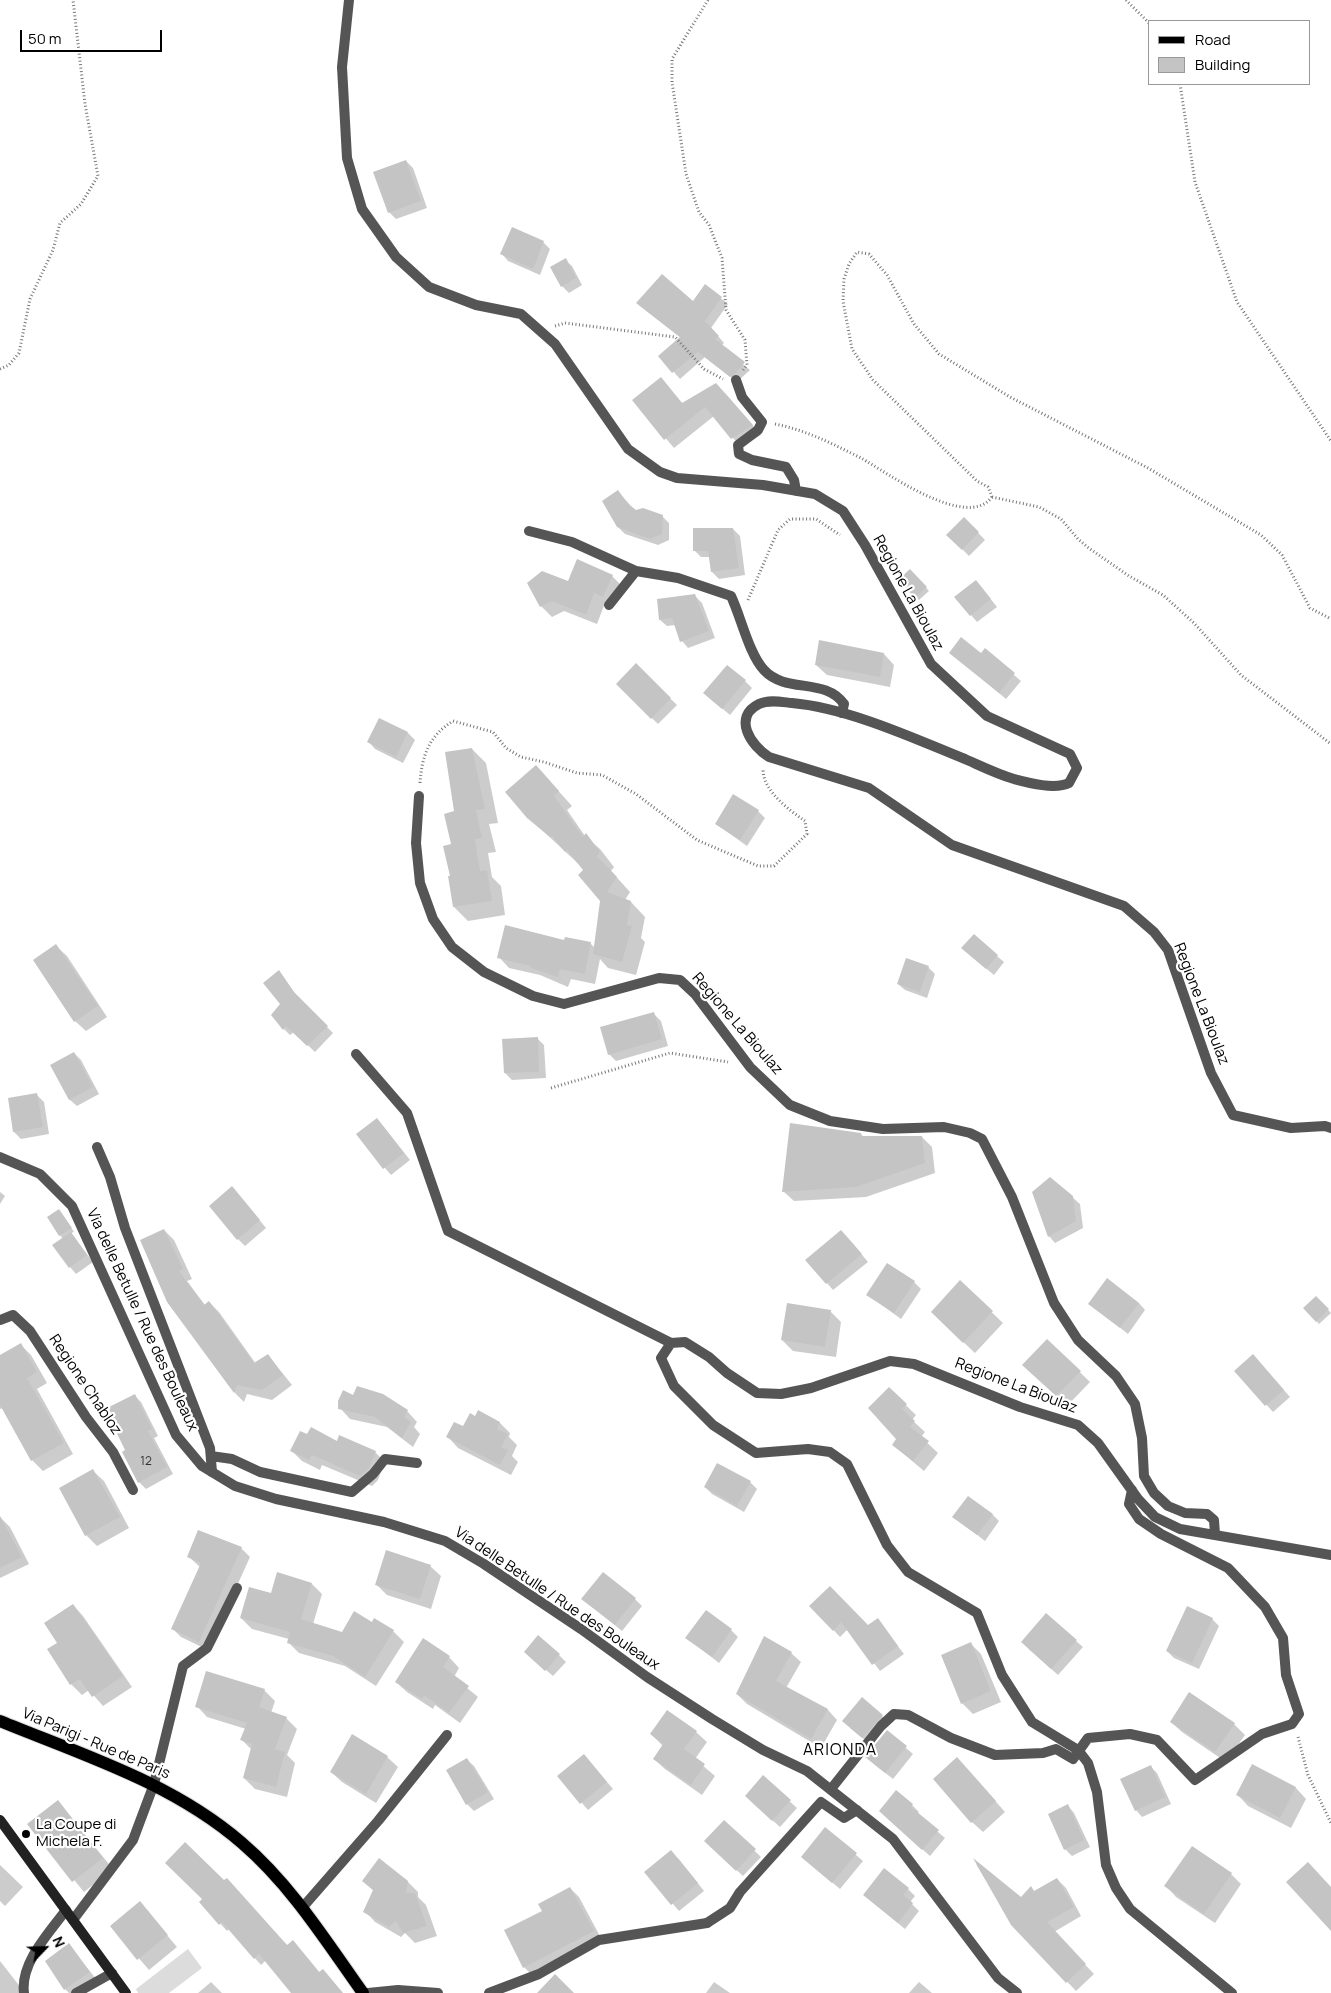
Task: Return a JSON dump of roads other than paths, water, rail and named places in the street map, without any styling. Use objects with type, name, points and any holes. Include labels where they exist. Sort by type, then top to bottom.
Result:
[{"type":"main road","name":"Via Parigi - Rue de Paris","points":[[0,1721],[154,1784],[200,1811],[242,1843],[274,1874],[302,1908],[363,1993]]},
{"type":"street","name":"Regione La Bioulaz","points":[[349,0],[342,67],[347,158],[362,209],[396,257],[429,287],[476,305],[521,314],[556,344],[628,449],[660,472],[677,478],[763,485],[815,494],[843,511],[931,664],[987,716],[1070,754],[1076,763],[1076,774],[1069,783],[1059,786],[1014,779],[920,741],[842,714],[810,705],[770,701],[755,706],[746,719],[747,735],[759,751],[769,757],[869,788],[952,845],[1124,906],[1154,932],[1168,950],[1211,1073],[1234,1115],[1291,1128],[1325,1126],[1331,1128]]},
{"type":"street","points":[[736,380],[742,397],[762,422],[758,430],[738,445],[739,454],[752,460],[786,467],[794,480],[796,491]]},
{"type":"street","points":[[529,531],[572,542],[636,572],[678,578],[731,596],[755,656],[764,670],[781,683],[823,689],[840,698],[844,704],[842,714]]},
{"type":"street","points":[[610,605],[636,572]]},
{"type":"street","name":"Regione La Bioulaz","points":[[356,1054],[407,1113],[448,1231],[671,1343],[685,1342],[709,1357],[727,1373],[757,1393],[781,1394],[811,1388],[890,1360],[914,1364],[1020,1406],[1078,1425],[1098,1443],[1132,1490],[1155,1516],[1180,1529],[1216,1534],[1214,1520],[1207,1514],[1185,1513],[1168,1506],[1154,1493],[1144,1476],[1142,1438],[1135,1404],[1116,1376],[1078,1340],[1054,1304],[1012,1197],[982,1139],[970,1133],[944,1127],[883,1129],[830,1121],[790,1105],[750,1067],[696,994],[680,980],[659,978],[564,1004],[532,996],[484,972],[452,947],[433,919],[420,883],[416,843],[419,796]]},
{"type":"street","points":[[97,1147],[110,1177],[125,1228],[210,1448],[212,1472]]},
{"type":"street","name":"Via delle Betulle / Rue des Bouleaux","points":[[0,1157],[40,1174],[72,1206],[176,1435],[202,1466],[235,1486],[276,1499],[352,1514],[445,1541],[581,1629],[647,1678],[763,1750],[807,1772],[831,1789],[892,1839],[998,1978],[1017,1993]]},
{"type":"street","name":"Regione Chabloz","points":[[0,1320],[13,1314],[30,1331],[86,1418],[113,1452],[134,1490]]},
{"type":"street","points":[[671,1343],[661,1358],[674,1386],[713,1425],[756,1453],[808,1450],[830,1452],[847,1464],[887,1545],[908,1572],[977,1613],[1002,1675],[1032,1722],[1078,1750],[1088,1763],[1095,1785],[1106,1865],[1116,1888],[1130,1909],[1232,1993]]},
{"type":"street","points":[[211,1456],[232,1459],[260,1472],[352,1492],[373,1474],[384,1459],[416,1463]]},
{"type":"street","points":[[831,1789],[881,1726],[894,1714],[908,1715],[952,1738],[995,1755],[1043,1753],[1056,1749],[1073,1759],[1088,1738],[1130,1734],[1157,1740],[1195,1780],[1262,1734],[1292,1724],[1299,1714],[1286,1675],[1283,1638],[1265,1607],[1228,1568],[1160,1534],[1139,1519],[1129,1504],[1132,1490]]},
{"type":"street","points":[[1216,1534],[1331,1555]]},
{"type":"street","points":[[73,1920],[133,1840],[154,1784],[183,1666],[206,1648],[236,1588]]},
{"type":"street","points":[[302,1908],[378,1821],[447,1735]]},
{"type":"street","points":[[489,1993],[539,1974],[598,1940],[707,1923],[730,1908],[740,1892],[822,1802],[844,1818],[857,1810]]},
{"type":"street","points":[[0,1820],[126,1993]]},
{"type":"street","points":[[24,1993],[23,1984],[31,1960],[66,1910]]},
{"type":"street","points":[[76,1993],[112,1973]]},
{"type":"street","points":[[368,1993],[398,1990],[438,1993]]},
{"type":"place","name":"La Coupe di Michela F.","points":[[26,1834]]},
{"type":"district","name":"ARIONDA","points":[[840,1751]]}]
